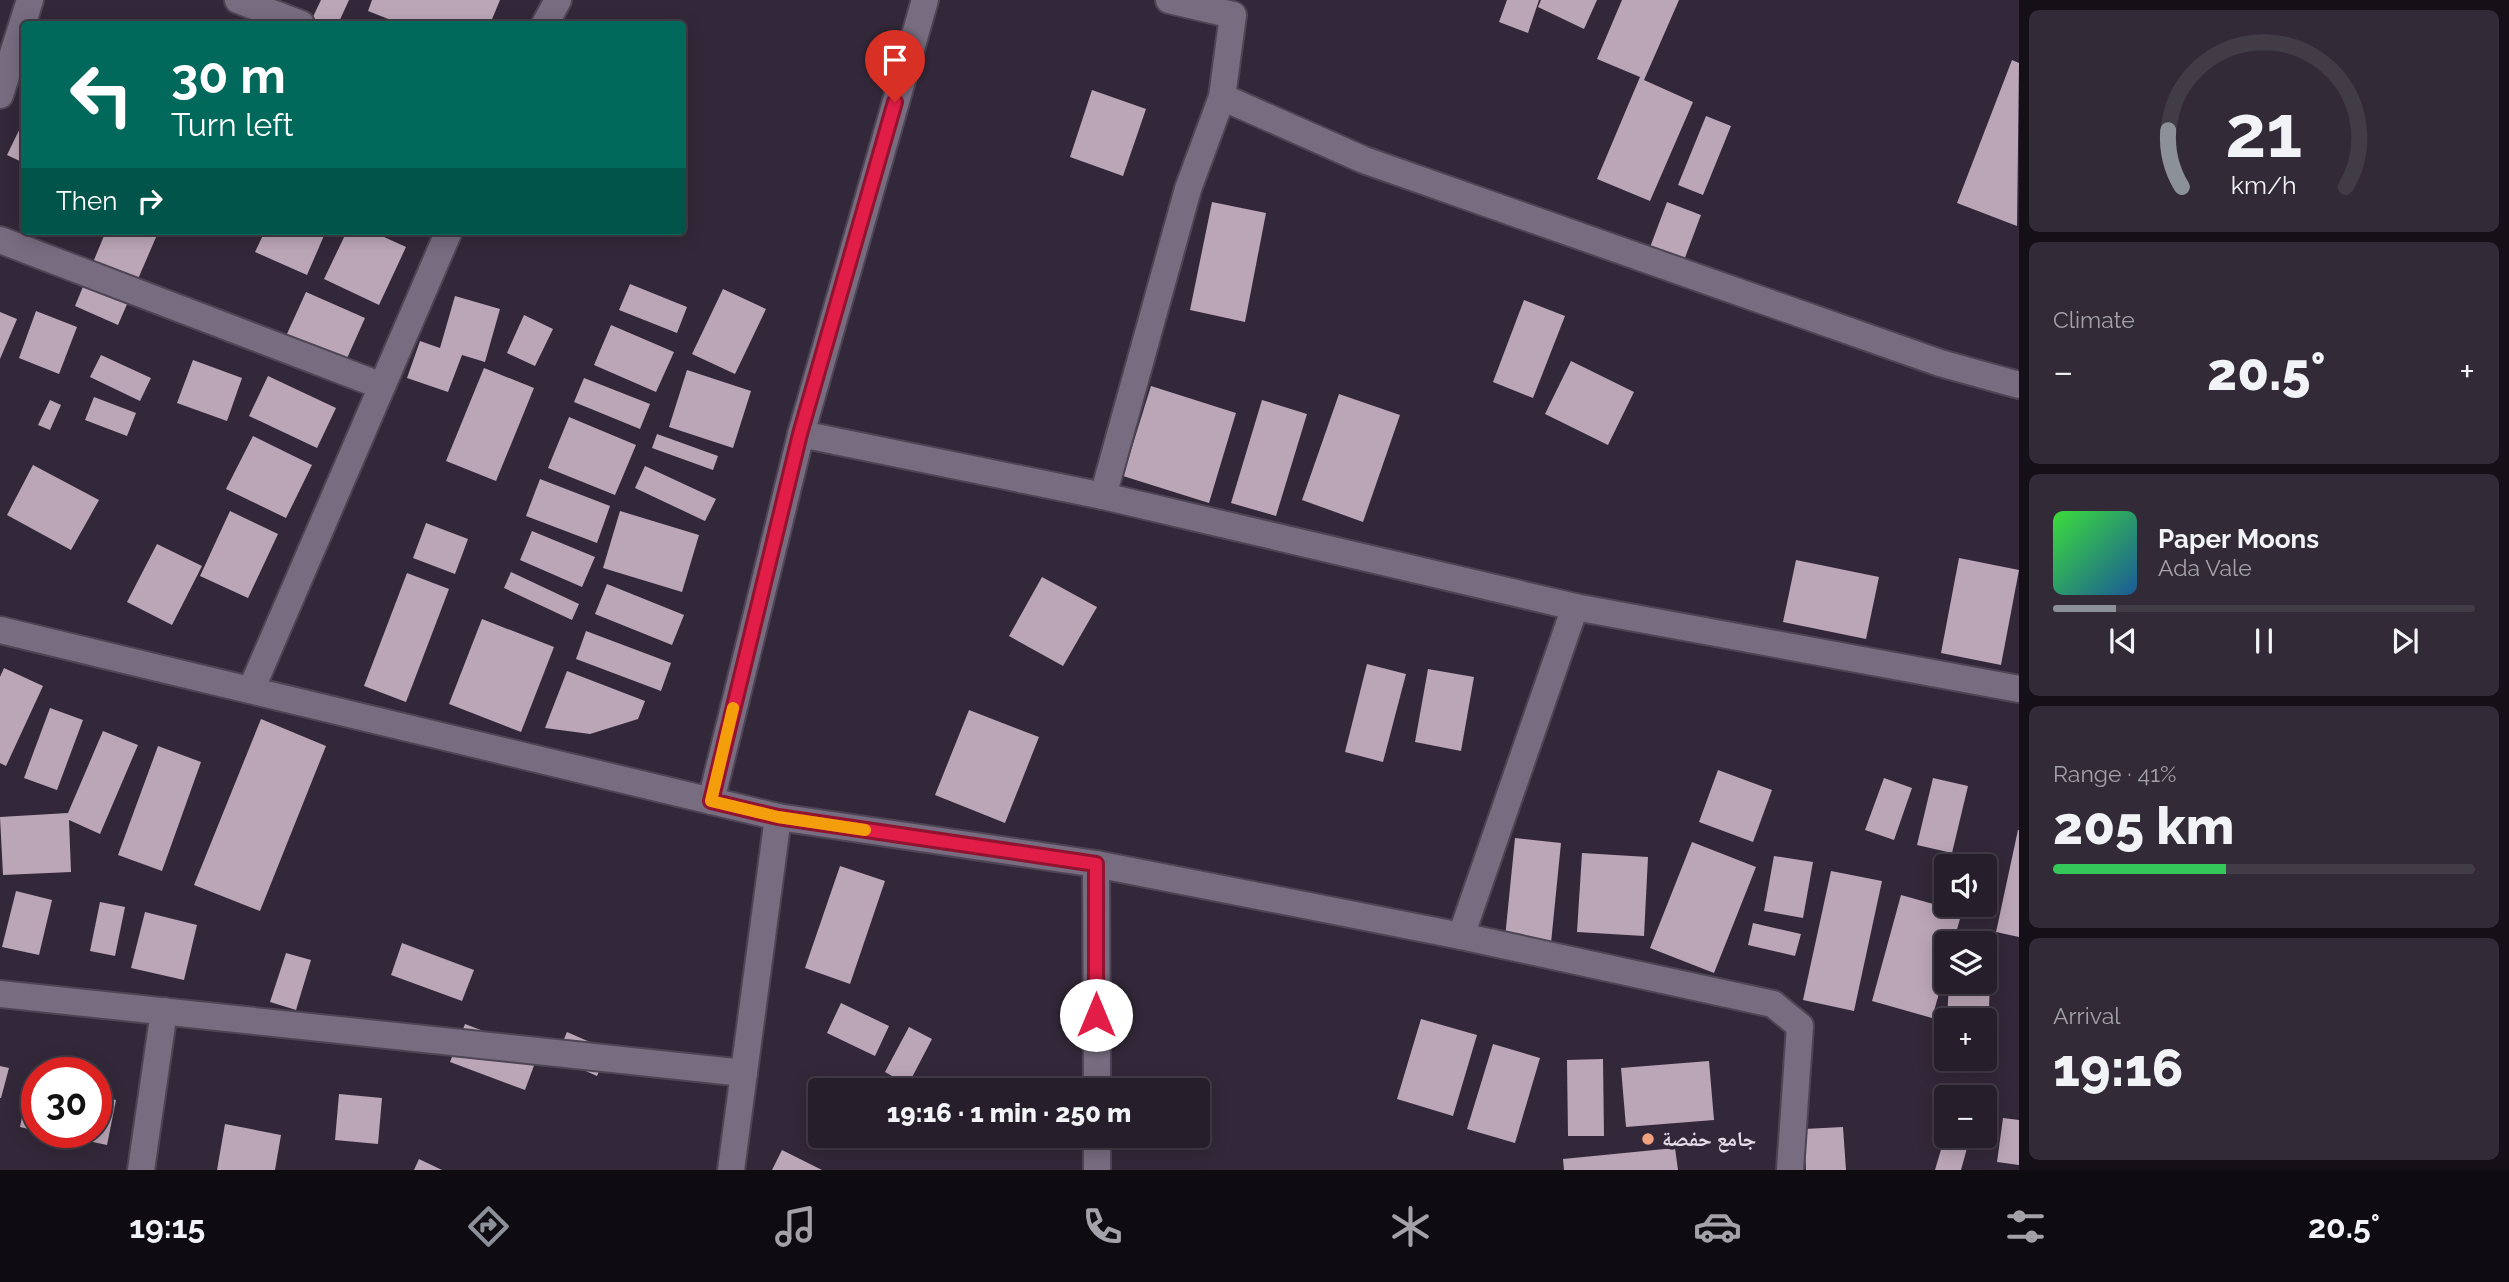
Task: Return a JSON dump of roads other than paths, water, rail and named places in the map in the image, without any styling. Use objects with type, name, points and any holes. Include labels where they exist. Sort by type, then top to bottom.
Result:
[{"type":"street","points":[[23,21],[30,0]]},
{"type":"street","points":[[238,0],[293,21]]},
{"type":"street","points":[[547,21],[558,0]]},
{"type":"street","points":[[711,801],[800,434],[925,0]]},
{"type":"street","points":[[1103,496],[1188,189],[1222,97],[1235,8],[1169,0]]},
{"type":"street","points":[[0,95],[21,28]]},
{"type":"street","points":[[1222,97],[1364,160],[1940,363],[2019,385]]},
{"type":"street","points":[[251,690],[447,235]]},
{"type":"street","points":[[0,240],[382,386]]},
{"type":"street","points":[[800,434],[1103,496],[1575,607],[2019,689]]},
{"type":"street","points":[[1461,936],[1575,607]]},
{"type":"street","points":[[0,630],[778,817],[1096,864],[1461,936],[1773,1004],[1800,1026],[1790,1170]]},
{"type":"street","points":[[731,1170],[778,817]]},
{"type":"street","points":[[1096,864],[1097,1078]]},
{"type":"street","points":[[0,994],[744,1073]]},
{"type":"street","points":[[141,1170],[164,1012]]},
{"type":"street","points":[[1097,1148],[1097,1170]]},
{"type":"place","name":"جامع حفصة","points":[[1648,1139]]}]
